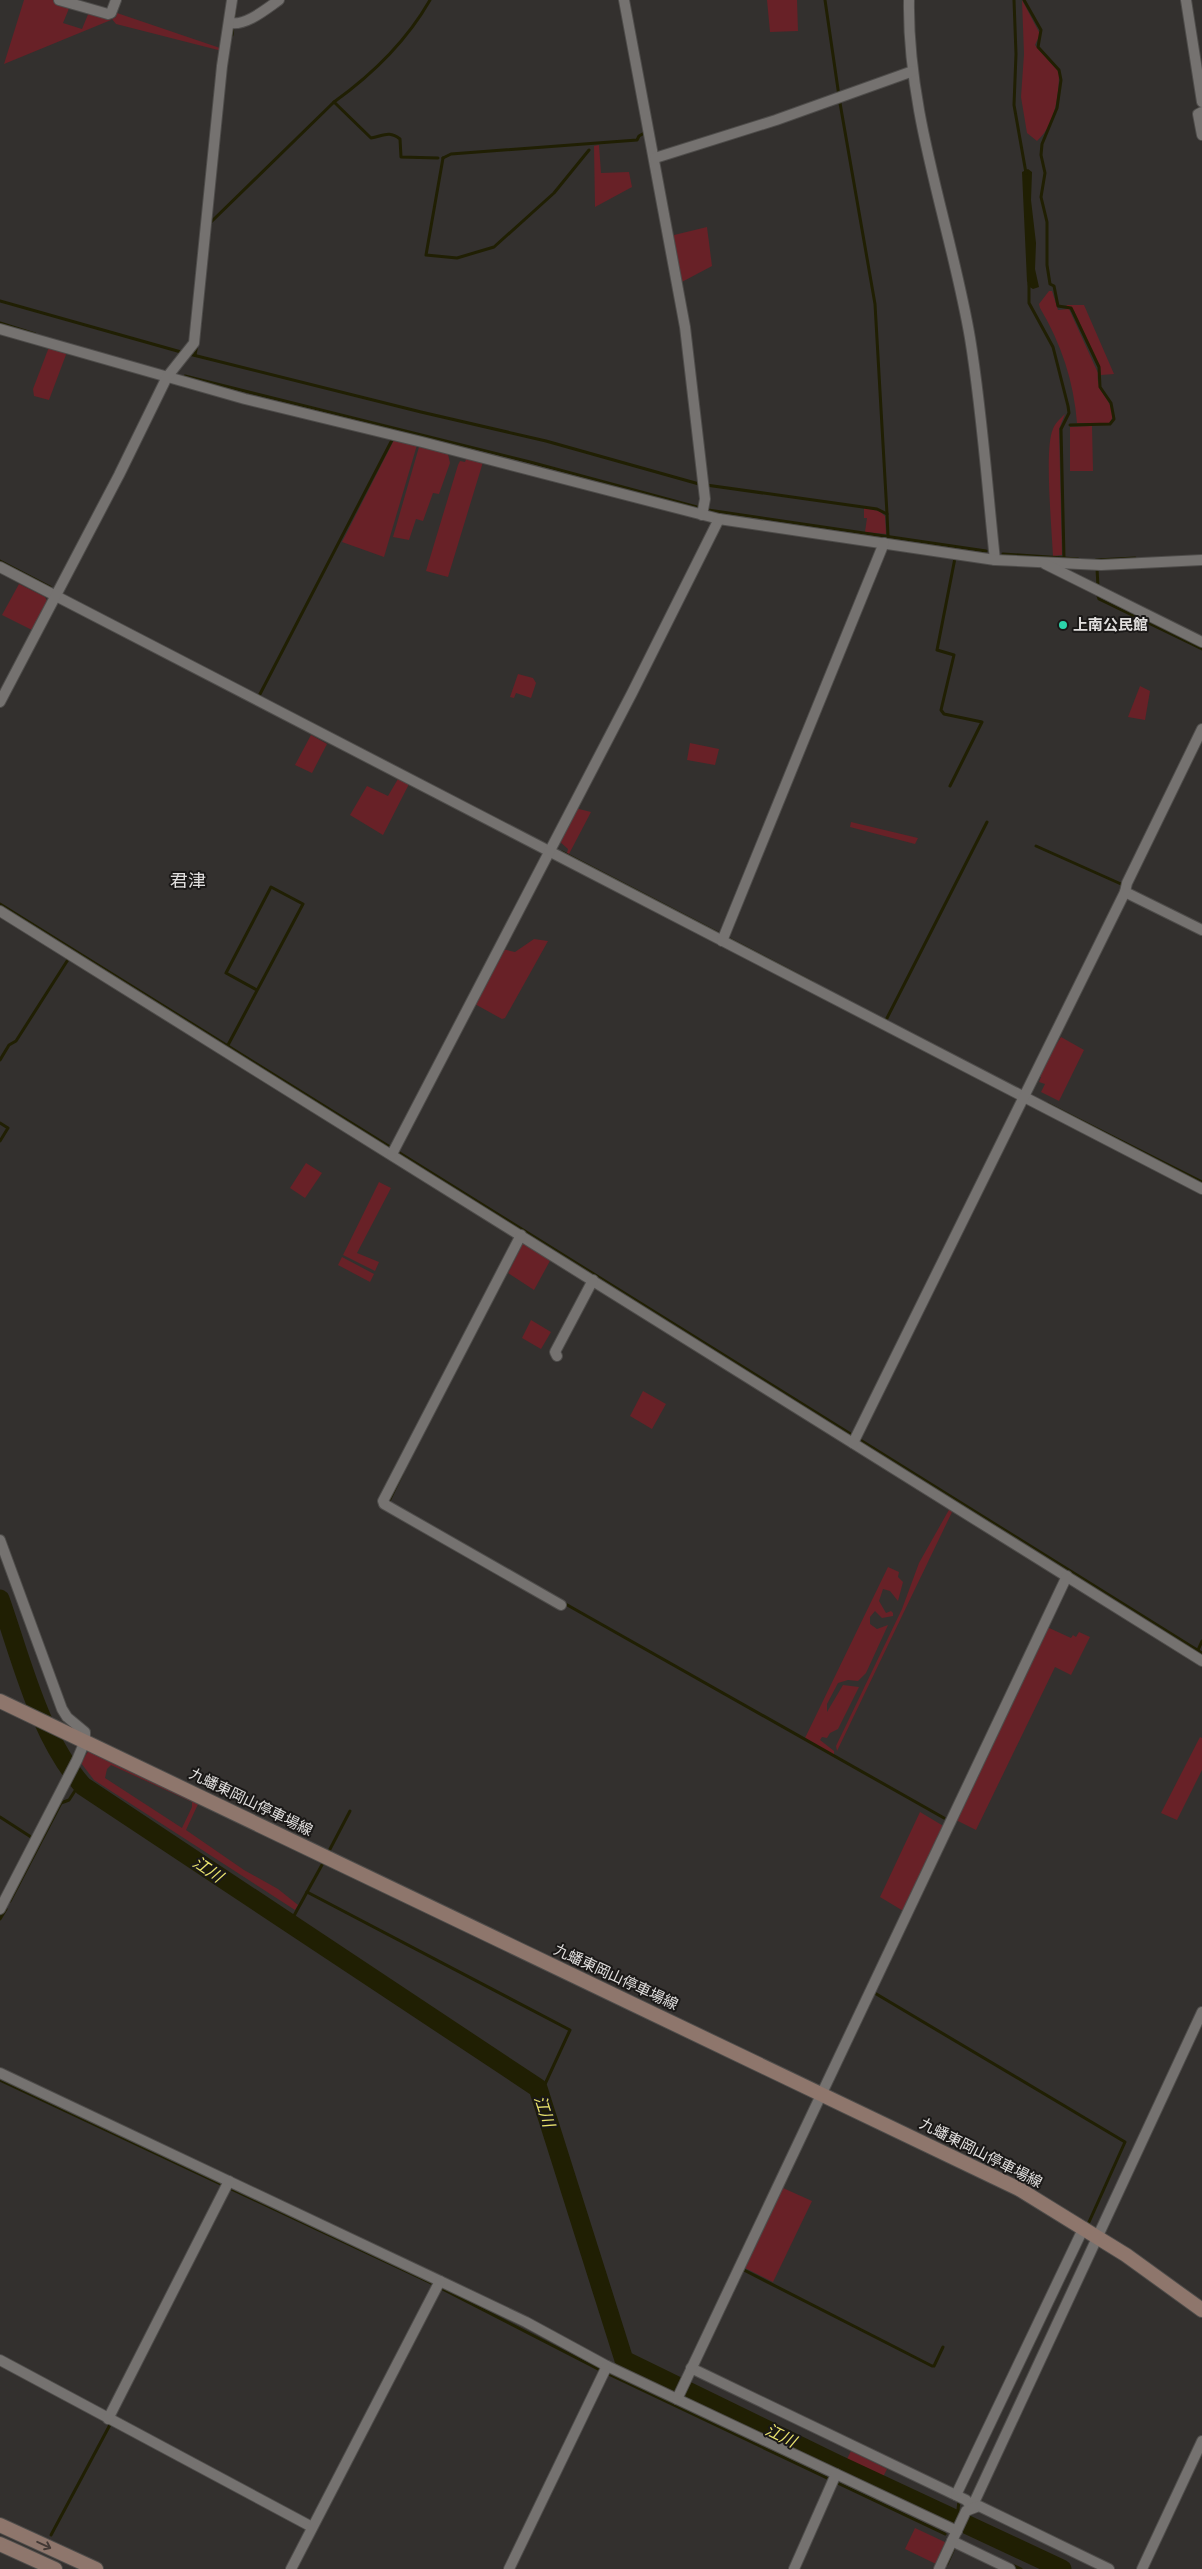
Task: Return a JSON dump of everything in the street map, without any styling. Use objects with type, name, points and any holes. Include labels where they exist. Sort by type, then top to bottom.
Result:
[{"type":"main road","name":"九蟠東岡山停車場線","points":[[0,1701],[1010,2184],[1084,2227],[1202,2310]]},
{"type":"main road","points":[[0,2525],[96,2569]]},
{"type":"main road","points":[[0,2544],[54,2569]]},
{"type":"street","points":[[59,0],[108,14],[111,13],[116,0]]},
{"type":"street","points":[[0,702],[119,475],[167,377],[184,352],[194,343],[222,66],[233,23],[232,0]]},
{"type":"street","points":[[233,23],[279,0]]},
{"type":"street","points":[[624,0],[655,158],[685,327],[703,485],[703,511]]},
{"type":"street","points":[[909,0],[908,26],[913,71],[970,338],[994,560]]},
{"type":"street","points":[[1186,0],[1202,102]]},
{"type":"street","points":[[655,158],[776,120],[838,96],[913,71]]},
{"type":"street","points":[[1201,113],[1202,135]]},
{"type":"street","points":[[0,329],[246,400],[703,511],[718,519],[994,560],[1101,565],[1202,560]]},
{"type":"street","points":[[394,1151],[551,849],[718,519]]},
{"type":"street","points":[[724,938],[884,543]]},
{"type":"street","points":[[1042,563],[1202,642]]},
{"type":"street","points":[[0,567],[56,593],[724,938],[1025,1094],[1202,1189]]},
{"type":"street","points":[[855,1439],[1125,892],[1127,883],[1202,729]]},
{"type":"street","points":[[1125,892],[1202,930]]},
{"type":"street","points":[[0,911],[394,1151],[521,1235],[855,1439],[1066,1576],[1202,1661]]},
{"type":"street","points":[[521,1235],[383,1501],[384,1504],[561,1605]]},
{"type":"street","points":[[557,1356],[555,1352],[593,1280]]},
{"type":"street","points":[[0,1540],[62,1709],[67,1717],[85,1732],[79,1738],[77,1760],[64,1788],[0,1909]]},
{"type":"street","points":[[678,2399],[1066,1576]]},
{"type":"street","points":[[939,2569],[969,2509],[1096,2236],[1102,2228],[1202,2012]]},
{"type":"street","points":[[0,2073],[227,2185],[438,2285],[526,2322],[605,2370],[678,2399],[834,2478],[958,2529]]},
{"type":"street","points":[[110,2418],[227,2185]]},
{"type":"street","points":[[959,2497],[1084,2227]]},
{"type":"street","points":[[291,2569],[311,2526],[438,2285]]},
{"type":"street","points":[[0,2360],[311,2526]]},
{"type":"street","points":[[509,2569],[605,2370]]},
{"type":"street","points":[[692,2371],[959,2497],[969,2509]]},
{"type":"street","points":[[1142,2569],[1202,2441]]},
{"type":"street","points":[[794,2569],[834,2478]]},
{"type":"street","points":[[969,2509],[979,2506],[1110,2569]]},
{"type":"street","points":[[952,2541],[1010,2569]]},
{"type":"shaded area","points":[[24,0],[54,0],[70,6],[63,23],[82,29],[89,12],[111,20],[4,64]]},
{"type":"shaded area","points":[[767,0],[797,0],[798,31],[770,32]]},
{"type":"shaded area","points":[[1022,0],[1040,34],[1035,45],[1059,72],[1055,110],[1048,127],[1037,141],[1027,133],[1021,97],[1024,54]]},
{"type":"shaded area","points":[[117,13],[223,49],[222,51],[116,24],[112,19],[116,17]]},
{"type":"shaded area","points":[[599,145],[601,173],[629,172],[632,187],[595,207],[594,146]]},
{"type":"shaded area","points":[[1028,169],[1032,172],[1031,200],[1036,243],[1035,269],[1039,287],[1033,289],[1028,286],[1027,281],[1022,172]]},
{"type":"shaded area","points":[[707,227],[712,266],[678,284],[670,236]]},
{"type":"shaded area","points":[[1049,291],[1052,291],[1058,310],[1069,309],[1098,373],[1100,387],[1110,405],[1112,417],[1110,423],[1077,423],[1070,378],[1060,349],[1039,304]]},
{"type":"shaded area","points":[[1066,305],[1084,305],[1114,374],[1101,375],[1100,367],[1074,311]]},
{"type":"shaded area","points":[[49,347],[67,352],[49,400],[34,396],[33,389]]},
{"type":"shaded area","points":[[1065,414],[1059,429],[1062,555],[1053,556],[1049,490],[1050,439],[1053,429]]},
{"type":"shaded area","points":[[1092,426],[1093,471],[1070,471],[1070,427]]},
{"type":"shaded area","points":[[394,440],[417,445],[384,557],[342,542]]},
{"type":"shaded area","points":[[419,447],[448,454],[450,463],[439,494],[433,493],[423,521],[416,519],[409,540],[393,537]]},
{"type":"shaded area","points":[[467,457],[483,462],[448,577],[426,571],[458,465],[460,461],[465,462]]},
{"type":"shaded area","points":[[864,508],[879,511],[885,516],[886,534],[865,532],[867,518],[864,518]]},
{"type":"shaded area","points":[[19,584],[45,597],[47,601],[32,630],[2,615]]},
{"type":"shaded area","points":[[518,674],[533,678],[536,683],[531,698],[516,693],[514,698],[510,697]]},
{"type":"shaded area","points":[[1140,686],[1150,691],[1145,720],[1128,717]]},
{"type":"shaded area","points":[[311,735],[327,744],[312,773],[295,765]]},
{"type":"shaded area","points":[[690,743],[719,749],[715,765],[687,760]]},
{"type":"shaded area","points":[[398,779],[409,784],[383,835],[350,815],[367,786],[388,796]]},
{"type":"shaded area","points":[[575,808],[591,812],[569,854],[567,853],[568,849],[559,841]]},
{"type":"shaded area","points":[[851,822],[918,838],[915,844],[850,827]]},
{"type":"shaded area","points":[[534,939],[548,941],[505,1018],[502,1019],[473,1003],[502,949],[515,952]]},
{"type":"shaded area","points":[[1061,1037],[1084,1050],[1059,1101],[1041,1092],[1045,1084],[1039,1082],[1041,1077],[1037,1075]]},
{"type":"shaded area","points":[[306,1163],[322,1173],[305,1198],[290,1188]]},
{"type":"shaded area","points":[[379,1182],[391,1188],[357,1253],[379,1262],[375,1271],[343,1255]]},
{"type":"shaded area","points":[[524,1241],[551,1259],[534,1290],[508,1273]]},
{"type":"shaded area","points":[[342,1257],[374,1274],[370,1282],[338,1265]]},
{"type":"shaded area","points":[[531,1320],[551,1332],[541,1349],[522,1338]]},
{"type":"shaded area","points":[[643,1391],[666,1404],[652,1429],[630,1416]]},
{"type":"shaded area","points":[[950,1508],[953,1510],[837,1751],[836,1746],[902,1609],[919,1563]]},
{"type":"shaded area","points":[[888,1567],[899,1572],[898,1577],[903,1582],[898,1601],[890,1591],[883,1589],[879,1601],[886,1613],[891,1611],[893,1616],[882,1618],[875,1611],[870,1617],[870,1624],[877,1629],[888,1625],[866,1673],[858,1681],[848,1680],[838,1683],[827,1704],[827,1712],[843,1685],[859,1687],[838,1729],[830,1733],[827,1738],[822,1737],[820,1740],[834,1751],[834,1755],[805,1738]]},
{"type":"shaded area","points":[[1047,1627],[1071,1638],[1073,1635],[1076,1637],[1079,1632],[1090,1637],[1071,1675],[1055,1667],[976,1830],[956,1820]]},
{"type":"shaded area","points":[[1200,1737],[1202,1738],[1202,1770],[1177,1820],[1161,1813]]},
{"type":"shaded area","points":[[89,1750],[199,1802],[186,1830],[244,1870],[278,1889],[298,1905],[295,1910],[94,1780],[81,1763]],"holes":[[[111,1765],[192,1802],[192,1807],[182,1828],[105,1778],[107,1769]]]},
{"type":"shaded area","points":[[920,1812],[945,1827],[905,1912],[880,1897]]},
{"type":"shaded area","points":[[783,2188],[812,2201],[773,2282],[745,2268]]},
{"type":"shaded area","points":[[851,2451],[887,2469],[883,2477],[847,2459]]},
{"type":"shaded area","points":[[915,2528],[947,2543],[936,2564],[905,2549]]},
{"type":"waterway","points":[[334,102],[388,56],[410,30],[430,0]]},
{"type":"waterway","points":[[825,0],[840,103],[875,304],[887,514]]},
{"type":"waterway","points":[[1014,0],[1016,54],[1014,105],[1026,173]]},
{"type":"waterway","points":[[1024,0],[1041,30],[1038,47],[1059,70],[1061,80],[1057,108],[1042,144],[1041,155],[1045,173],[1041,197],[1047,222],[1047,265],[1050,284],[1054,286],[1058,306],[1071,308],[1073,312],[1099,367],[1100,387],[1111,403],[1114,419],[1110,424],[1070,425]]},
{"type":"waterway","points":[[232,35],[235,9]]},
{"type":"waterway","points":[[211,222],[334,102],[371,138],[389,134],[400,139],[401,157],[438,158]]},
{"type":"waterway","points":[[443,158],[451,154],[637,140],[639,136],[646,132]]},
{"type":"waterway","points":[[443,158],[426,255],[457,258],[494,247],[554,193],[589,150]]},
{"type":"waterway","points":[[1029,284],[1029,303],[1053,347],[1069,413],[1061,429],[1064,558]]},
{"type":"waterway","points":[[0,301],[181,352],[546,441],[699,484],[877,509],[887,514],[888,536]]},
{"type":"waterway","points":[[0,323],[35,334]]},
{"type":"waterway","points":[[195,355],[197,344]]},
{"type":"waterway","points":[[185,376],[530,462],[708,510],[986,551]]},
{"type":"waterway","points":[[259,696],[392,440]]},
{"type":"waterway","points":[[1003,554],[1078,559]]},
{"type":"waterway","points":[[950,786],[982,722],[944,714],[941,710],[954,655],[937,650],[955,558],[953,558]]},
{"type":"waterway","points":[[1096,560],[1135,558]]},
{"type":"waterway","points":[[0,561],[50,587]]},
{"type":"waterway","points":[[1097,569],[1098,586]]},
{"type":"waterway","points":[[1098,596],[1099,599],[1202,649]]},
{"type":"waterway","points":[[886,1020],[987,822]]},
{"type":"waterway","points":[[1036,846],[1121,884]]},
{"type":"waterway","points":[[562,852],[812,982]]},
{"type":"waterway","points":[[228,1045],[303,904],[271,887],[226,973],[257,990]]},
{"type":"waterway","points":[[0,904],[1202,1653]]},
{"type":"waterway","points":[[0,1060],[9,1045],[16,1041],[69,958]]},
{"type":"waterway","points":[[1048,1104],[1202,1182]]},
{"type":"waterway","points":[[0,1123],[8,1128],[0,1141]]},
{"type":"waterway","points":[[390,1504],[388,1503],[402,1474]]},
{"type":"waterway","name":"江川","points":[[0,1599],[24,1672],[43,1721],[68,1766],[83,1786],[538,2088],[624,2360],[835,2463],[1062,2569]]},
{"type":"waterway","points":[[562,1602],[944,1818]]},
{"type":"waterway","points":[[1198,1650],[1202,1641]]},
{"type":"waterway","points":[[10,1901],[61,1803],[69,1800],[80,1783]]},
{"type":"waterway","points":[[329,1851],[350,1811]]},
{"type":"waterway","points":[[0,1817],[31,1837]]},
{"type":"waterway","points":[[307,1892],[323,1863]]},
{"type":"waterway","points":[[290,1923],[307,1892],[570,2030],[540,2095]]},
{"type":"waterway","points":[[0,1919],[6,1909]]},
{"type":"waterway","points":[[873,1992],[1125,2142],[1089,2222]]},
{"type":"waterway","points":[[0,2080],[429,2282],[600,2370],[945,2534]]},
{"type":"waterway","points":[[742,2269],[932,2366],[934,2366],[943,2347]]},
{"type":"waterway","points":[[51,2535],[112,2421]]},
{"type":"waterway","points":[[957,2500],[959,2501],[957,2518]]},
{"type":"waterway","points":[[947,2564],[955,2546]]},
{"type":"waterway","points":[[1010,2564],[1021,2569]]},
{"type":"place","name":"上南公民館","points":[[1063,625]]},
{"type":"district","name":"君津","points":[[188,881]]}]
